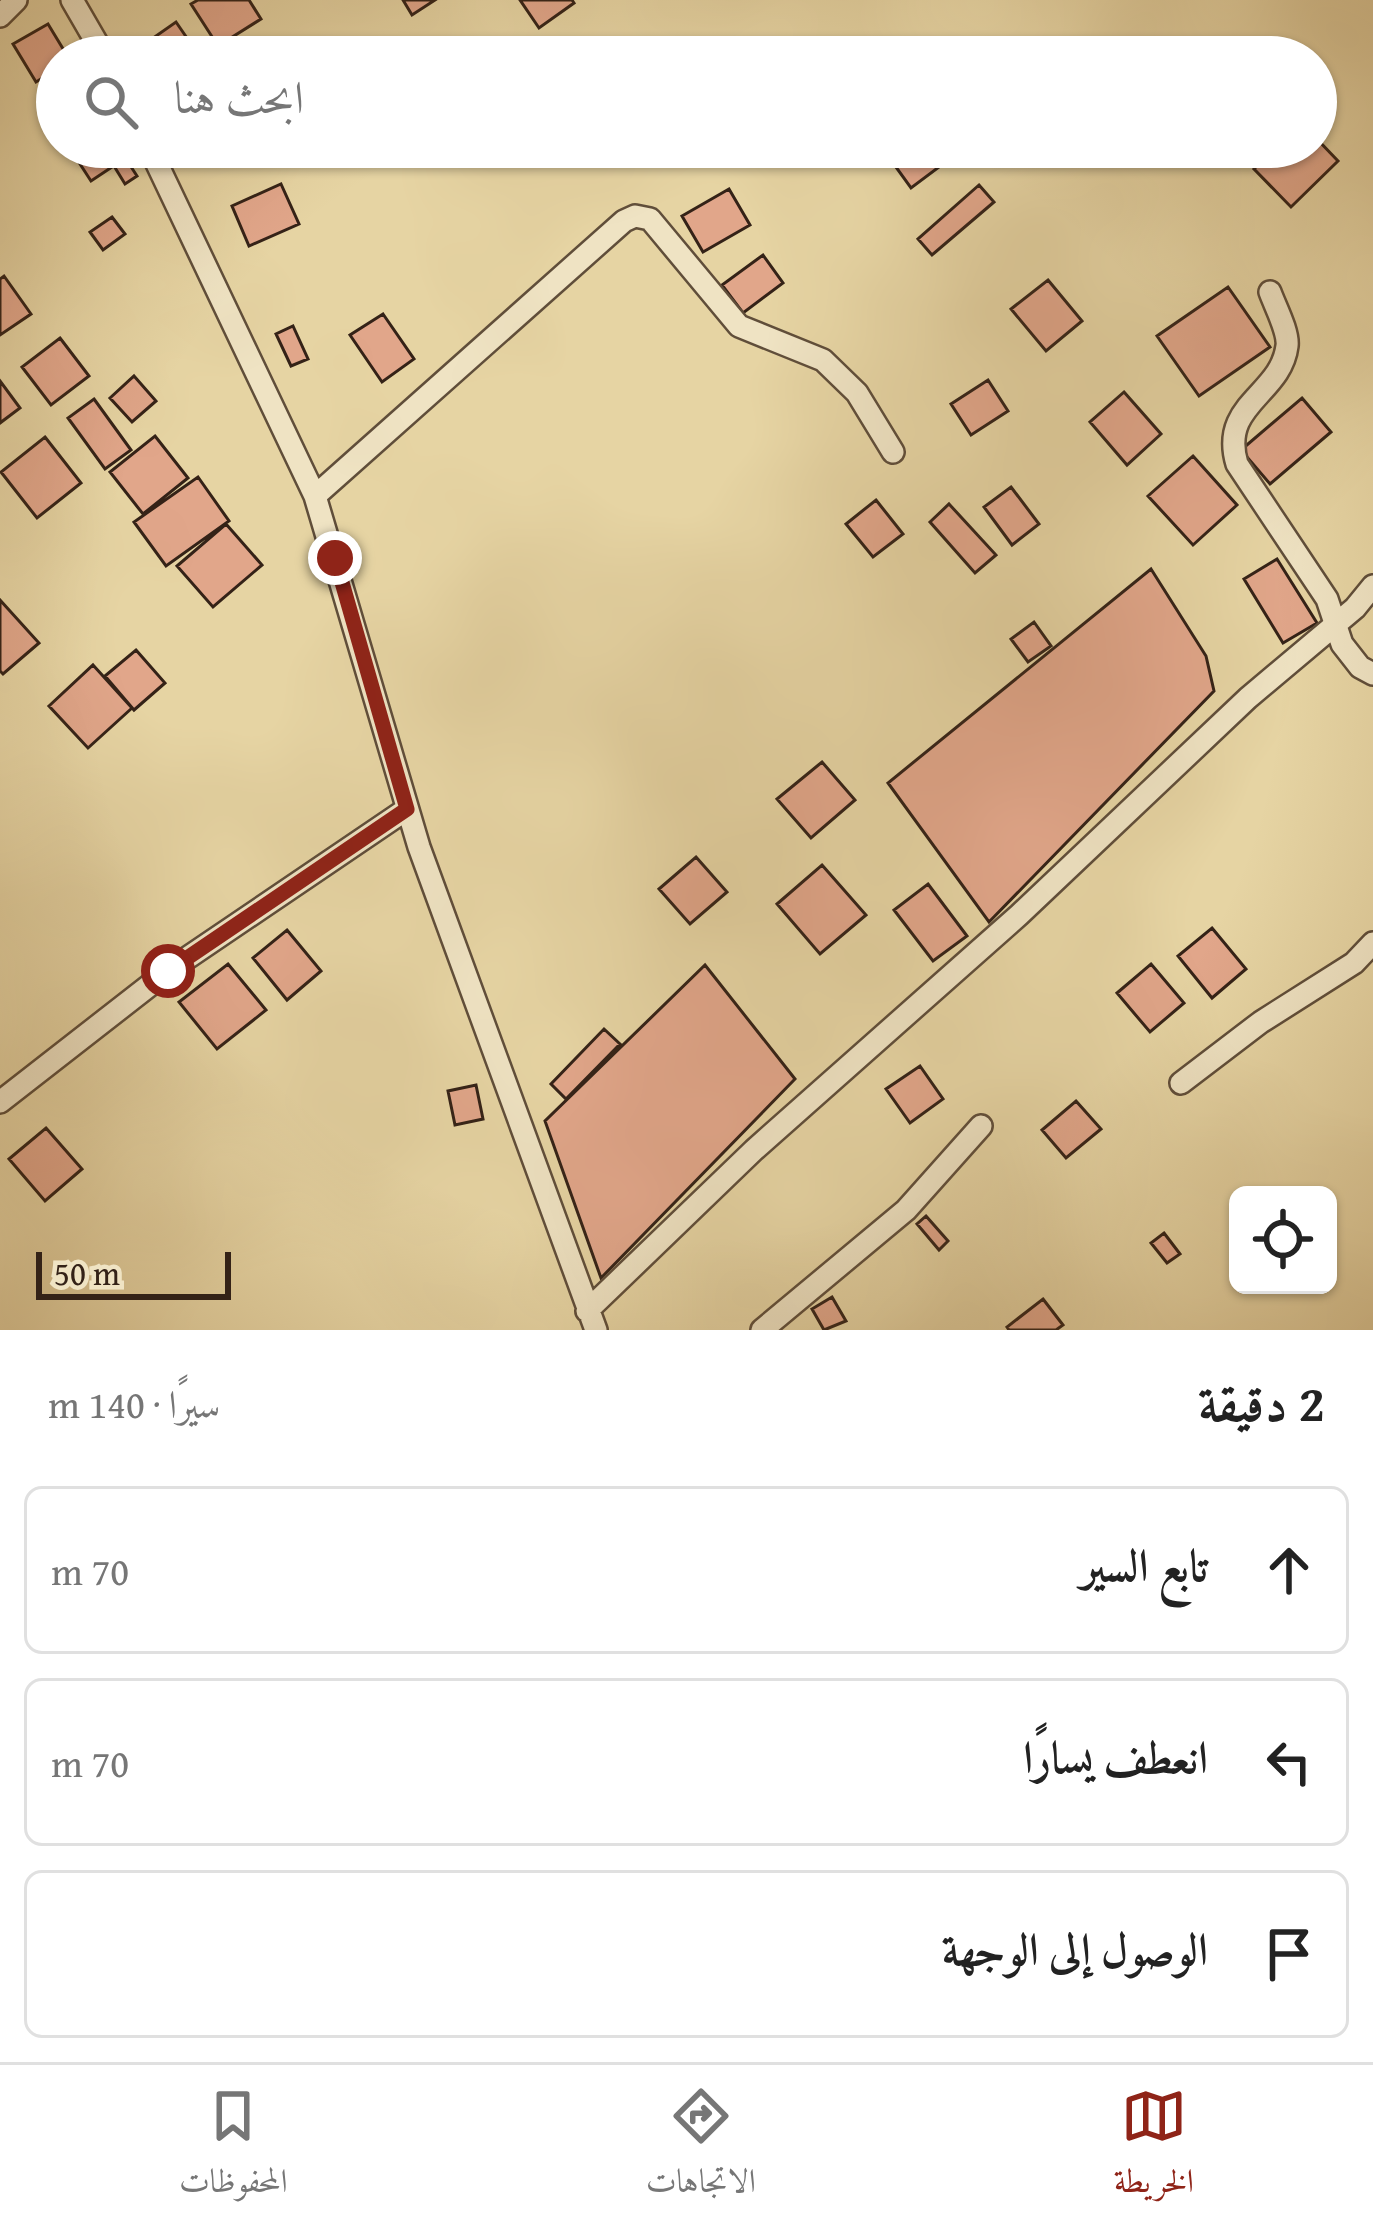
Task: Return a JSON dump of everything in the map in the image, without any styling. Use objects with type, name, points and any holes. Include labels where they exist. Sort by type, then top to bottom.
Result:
[{"type":"street","points":[[0,16],[16,0]]},
{"type":"street","points":[[72,0],[93,36]]},
{"type":"street","points":[[158,168],[315,496],[407,809],[592,1321],[754,1150],[1019,915],[1373,586]]},
{"type":"street","points":[[315,496],[624,220],[635,216],[650,219],[739,326],[823,360],[857,393],[893,452]]},
{"type":"street","points":[[1270,292],[1288,343],[1282,361],[1235,424],[1230,442],[1237,464],[1328,599],[1342,644],[1373,674]]},
{"type":"street","points":[[0,1102],[168,971],[407,809]]},
{"type":"street","points":[[1181,1083],[1261,1022],[1354,963],[1373,944]]},
{"type":"street","points":[[762,1330],[906,1210],[981,1126]]},
{"type":"building","points":[[249,0],[261,19],[234,36],[212,36],[191,4]]},
{"type":"building","points":[[403,0],[435,0],[412,15]]},
{"type":"building","points":[[520,0],[572,0],[574,3],[539,28]]},
{"type":"building","points":[[176,22],[186,36],[156,36]]},
{"type":"building","points":[[48,24],[55,36],[36,36],[36,82],[13,44]]},
{"type":"building","points":[[83,168],[110,168],[91,181]]},
{"type":"building","points":[[115,168],[132,168],[137,176],[125,184]]},
{"type":"building","points":[[897,168],[938,168],[911,188]]},
{"type":"building","points":[[1255,168],[1331,168],[1291,207]]},
{"type":"building","points":[[281,184],[299,224],[249,246],[232,206]]},
{"type":"building","points":[[979,185],[994,202],[932,255],[918,239]]},
{"type":"building","points":[[729,189],[750,225],[703,252],[682,216]]},
{"type":"building","points":[[112,217],[125,234],[103,250],[90,232]]},
{"type":"building","points":[[763,255],[783,283],[743,313],[722,285]]},
{"type":"building","points":[[4,276],[31,314],[0,335],[0,279]]},
{"type":"building","points":[[1048,280],[1082,321],[1046,351],[1011,309]]},
{"type":"building","points":[[1228,287],[1270,347],[1199,396],[1157,336]]},
{"type":"building","points":[[383,314],[414,359],[382,382],[350,335]]},
{"type":"building","points":[[293,326],[308,359],[291,366],[276,334]]},
{"type":"building","points":[[60,338],[89,376],[51,405],[22,367]]},
{"type":"building","points":[[134,376],[156,401],[132,422],[110,398]]},
{"type":"building","points":[[988,380],[1008,411],[971,435],[951,404]]},
{"type":"building","points":[[0,381],[20,408],[0,423]]},
{"type":"building","points":[[1124,392],[1161,434],[1127,465],[1090,422]]},
{"type":"building","points":[[1302,398],[1331,432],[1270,484],[1241,450]]},
{"type":"building","points":[[94,399],[131,450],[105,469],[68,418]]},
{"type":"building","points":[[155,436],[188,478],[143,514],[110,472]]},
{"type":"building","points":[[45,437],[81,483],[37,518],[1,472]]},
{"type":"building","points":[[1193,456],[1237,505],[1193,545],[1148,496]]},
{"type":"building","points":[[198,477],[229,521],[166,566],[134,522]]},
{"type":"building","points":[[1011,487],[1039,524],[1012,545],[984,507]]},
{"type":"building","points":[[876,500],[903,534],[873,557],[846,524]]},
{"type":"building","points":[[949,504],[996,555],[975,573],[930,522]]},
{"type":"building","points":[[226,524],[262,565],[213,607],[177,566]]},
{"type":"building","points":[[1277,559],[1317,623],[1283,643],[1244,579]]},
{"type":"building","points":[[1151,569],[1206,656],[1214,691],[989,922],[888,783]]},
{"type":"building","points":[[0,600],[39,643],[3,674],[0,671]]},
{"type":"building","points":[[1034,622],[1051,646],[1028,662],[1011,639]]},
{"type":"building","points":[[136,650],[165,683],[134,710],[105,676]]},
{"type":"building","points":[[93,665],[132,708],[88,748],[49,706]]},
{"type":"building","points":[[822,762],[855,800],[811,838],[777,799]]},
{"type":"building","points":[[696,857],[727,892],[690,924],[659,889]]},
{"type":"building","points":[[822,865],[866,915],[820,954],[777,904]]},
{"type":"building","points":[[928,884],[967,936],[933,961],[894,910]]},
{"type":"building","points":[[1212,928],[1246,969],[1212,998],[1178,956]]},
{"type":"building","points":[[287,930],[321,971],[287,1000],[253,958]]},
{"type":"building","points":[[228,964],[266,1010],[217,1049],[179,1002]]},
{"type":"building","points":[[1151,964],[1184,1003],[1150,1032],[1117,993]]},
{"type":"building","points":[[705,965],[795,1079],[601,1278],[545,1121]]},
{"type":"building","points":[[604,1029],[620,1044],[566,1099],[551,1084]]},
{"type":"building","points":[[920,1066],[943,1099],[910,1123],[886,1089]]},
{"type":"building","points":[[476,1085],[483,1119],[455,1125],[448,1091]]},
{"type":"building","points":[[1076,1101],[1101,1129],[1066,1158],[1042,1130]]},
{"type":"building","points":[[46,1128],[82,1169],[45,1201],[9,1159]]},
{"type":"building","points":[[926,1216],[948,1241],[939,1250],[917,1224]]},
{"type":"building","points":[[1164,1233],[1180,1254],[1167,1263],[1151,1243]]},
{"type":"building","points":[[832,1297],[846,1321],[824,1330],[812,1309]]},
{"type":"building","points":[[1043,1299],[1063,1325],[1056,1330],[1009,1330],[1007,1327]]},
{"type":"route","points":[[168,971],[407,809],[335,558]]}]
